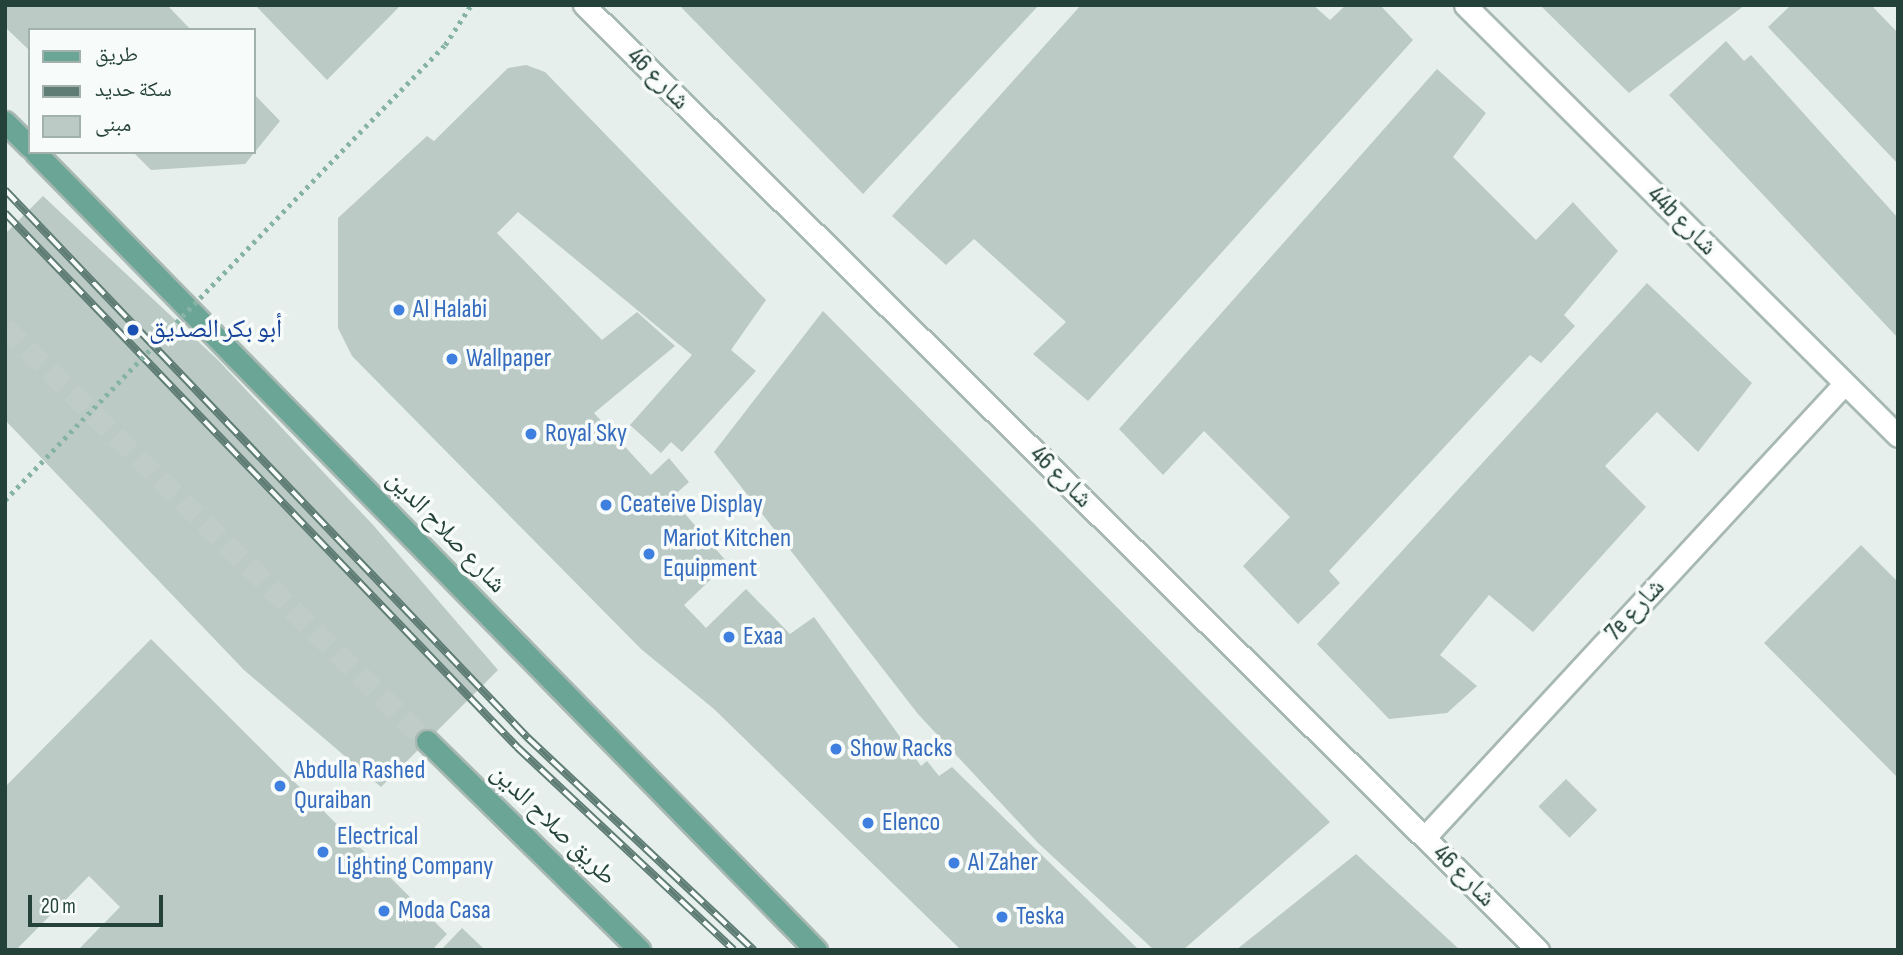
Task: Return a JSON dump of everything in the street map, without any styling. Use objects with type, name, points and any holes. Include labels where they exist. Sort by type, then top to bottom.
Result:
[{"type":"main road","points":[[5,122],[28,145]]},
{"type":"main road","name":"شارع صلاح الدين","points":[[37,154],[816,950]]},
{"type":"main road","name":"طريق صلاح الدين","points":[[427,741],[640,950]]},
{"type":"street","name":"شارع 46","points":[[584,5],[1538,950]]},
{"type":"street","name":"44b شارع","points":[[1465,5],[1898,436]]},
{"type":"street","name":"7e شارع","points":[[1425,837],[1845,383]]},
{"type":"path","points":[[5,500],[445,45],[471,5]]},
{"type":"building","points":[[5,5],[167,5],[189,28],[28,28],[28,49],[5,27]]},
{"type":"building","points":[[255,5],[401,5],[327,80]]},
{"type":"building","points":[[679,5],[1039,5],[863,194]]},
{"type":"building","points":[[1081,5],[1313,5],[1330,20],[1346,5],[1380,5],[1413,40],[1088,401],[1033,354],[1066,322],[974,239],[946,265],[892,216]]},
{"type":"building","points":[[1540,5],[1745,5],[1629,93]]},
{"type":"building","points":[[1791,5],[1871,5],[1898,33],[1898,164],[1768,27]]},
{"type":"building","points":[[1726,41],[1744,61],[1751,55],[1898,218],[1898,338],[1669,95]]},
{"type":"building","points":[[526,65],[545,72],[766,300],[731,350],[756,371],[682,452],[671,442],[661,453],[630,425],[692,355],[518,212],[497,233],[602,340],[637,312],[675,346],[594,413],[651,475],[669,458],[689,482],[671,498],[728,563],[684,605],[706,628],[746,589],[790,634],[814,617],[921,766],[927,761],[939,776],[952,767],[1139,950],[961,950],[714,709],[641,649],[352,356],[338,328],[338,218],[427,136],[434,141],[508,68]]},
{"type":"building","points":[[1437,69],[1486,113],[1453,157],[1536,240],[1573,202],[1618,251],[1564,315],[1575,326],[1541,363],[1530,355],[1329,571],[1340,583],[1298,624],[1243,566],[1290,517],[1204,431],[1163,475],[1119,429]]},
{"type":"building","points":[[256,96],[280,121],[256,150]]},
{"type":"building","points":[[135,154],[253,154],[245,164],[151,170]]},
{"type":"building","points":[[43,196],[218,360],[374,526],[498,670],[381,787],[244,670],[5,420],[5,234]]},
{"type":"building","points":[[1647,283],[1752,383],[1698,452],[1657,412],[1605,466],[1646,507],[1533,632],[1489,595],[1440,655],[1477,686],[1447,713],[1389,719],[1317,644]]},
{"type":"building","points":[[823,311],[1330,822],[1183,950],[1154,950],[1038,843],[918,714],[714,452]]},
{"type":"building","points":[[1861,545],[1898,582],[1898,778],[1764,643]]},
{"type":"building","points":[[151,639],[447,934],[432,950],[78,950],[120,907],[89,876],[16,950],[5,950],[5,787]]},
{"type":"building","points":[[1566,779],[1597,810],[1570,838],[1538,807]]},
{"type":"building","points":[[1356,854],[1460,950],[1236,950]]},
{"type":"building","points":[[462,928],[485,950],[441,950]]},
{"type":"tunnel","points":[[5,327],[427,741]]},
{"type":"railway","points":[[5,190],[528,738],[754,950]]},
{"type":"railway","points":[[5,213],[517,747],[734,950]]},
{"type":"place","name":"Al Halabi","points":[[399,310]]},
{"type":"place","name":"أبو بكر الصديق","points":[[133,330]]},
{"type":"place","name":"Wallpaper","points":[[452,359]]},
{"type":"place","name":"Royal Sky","points":[[531,434]]},
{"type":"place","name":"Ceateive Display","points":[[606,505]]},
{"type":"place","name":"Mariot Kitchen Equipment","points":[[649,554]]},
{"type":"place","name":"Exaa","points":[[729,637]]},
{"type":"place","name":"Show Racks","points":[[836,749]]},
{"type":"place","name":"Abdulla Rashed Quraiban","points":[[280,786]]},
{"type":"place","name":"Elenco","points":[[868,823]]},
{"type":"place","name":"Electrical Lighting Company","points":[[323,852]]},
{"type":"place","name":"Al Zaher","points":[[954,863]]},
{"type":"place","name":"Moda Casa","points":[[384,911]]},
{"type":"place","name":"Teska","points":[[1002,917]]}]
